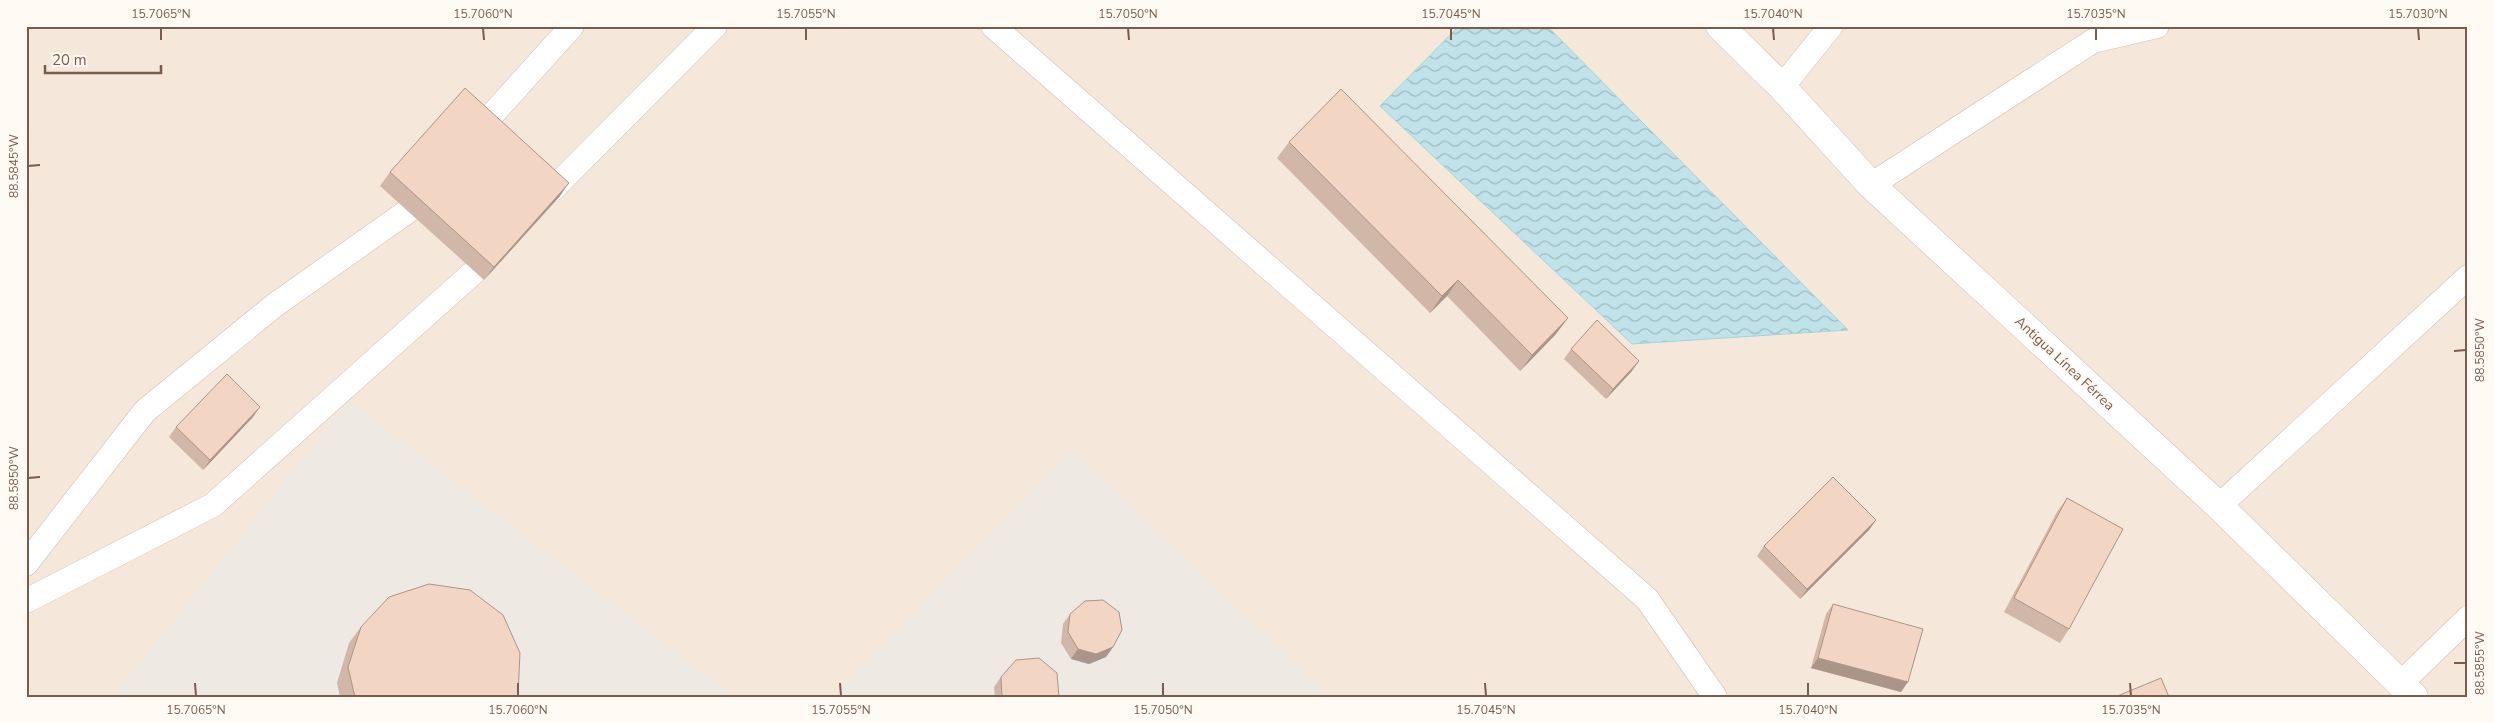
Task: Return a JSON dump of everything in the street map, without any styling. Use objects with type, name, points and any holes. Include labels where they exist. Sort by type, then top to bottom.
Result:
[{"type":"street","name":"Antigua Línea Férrea","points":[[1720,26],[1782,87],[1871,185],[2219,506],[2407,690]]},
{"type":"lane","points":[[482,126],[572,26]]},
{"type":"lane","points":[[552,190],[716,26]]},
{"type":"lane","points":[[993,26],[1647,599],[1715,697]]},
{"type":"lane","points":[[1782,87],[1831,26]]},
{"type":"lane","points":[[1871,185],[2093,41],[2157,26]]},
{"type":"lane","points":[[26,564],[145,411],[275,305],[408,211]]},
{"type":"lane","points":[[26,601],[213,505],[474,272]]},
{"type":"lane","points":[[2219,506],[2468,277]]},
{"type":"lane","points":[[2407,690],[2468,618]]},
{"type":"shaded area","points":[[26,26],[2468,26],[2468,697],[26,697]]},
{"type":"shaded area","points":[[349,401],[734,697],[113,697]]},
{"type":"shaded area","points":[[1072,450],[1331,697],[832,697]]},
{"type":"water","points":[[1459,26],[1547,26],[1848,330],[1632,344],[1380,106]]},
{"type":"building","points":[[465,88],[569,183],[494,267],[390,172]]},
{"type":"building","points":[[1341,89],[1568,318],[1532,355],[1458,280],[1442,296],[1289,142]]},
{"type":"building","points":[[1597,320],[1639,361],[1613,389],[1571,349]]},
{"type":"building","points":[[227,374],[260,407],[210,460],[176,427]]},
{"type":"building","points":[[1833,477],[1876,520],[1807,589],[1764,546]]},
{"type":"building","points":[[2067,498],[2123,529],[2069,629],[2014,598]]},
{"type":"building","points":[[429,584],[470,590],[503,615],[520,653],[517,697],[355,697],[348,667],[361,627],[389,597]]},
{"type":"building","points":[[1103,600],[1119,612],[1122,630],[1113,647],[1096,654],[1078,649],[1068,632],[1070,614],[1085,601]]},
{"type":"building","points":[[1833,604],[1923,629],[1908,682],[1818,658]]},
{"type":"building","points":[[1039,658],[1057,673],[1059,697],[1002,697],[1001,677],[1016,660]]},
{"type":"building","points":[[2161,678],[2169,697],[2115,697]]}]
